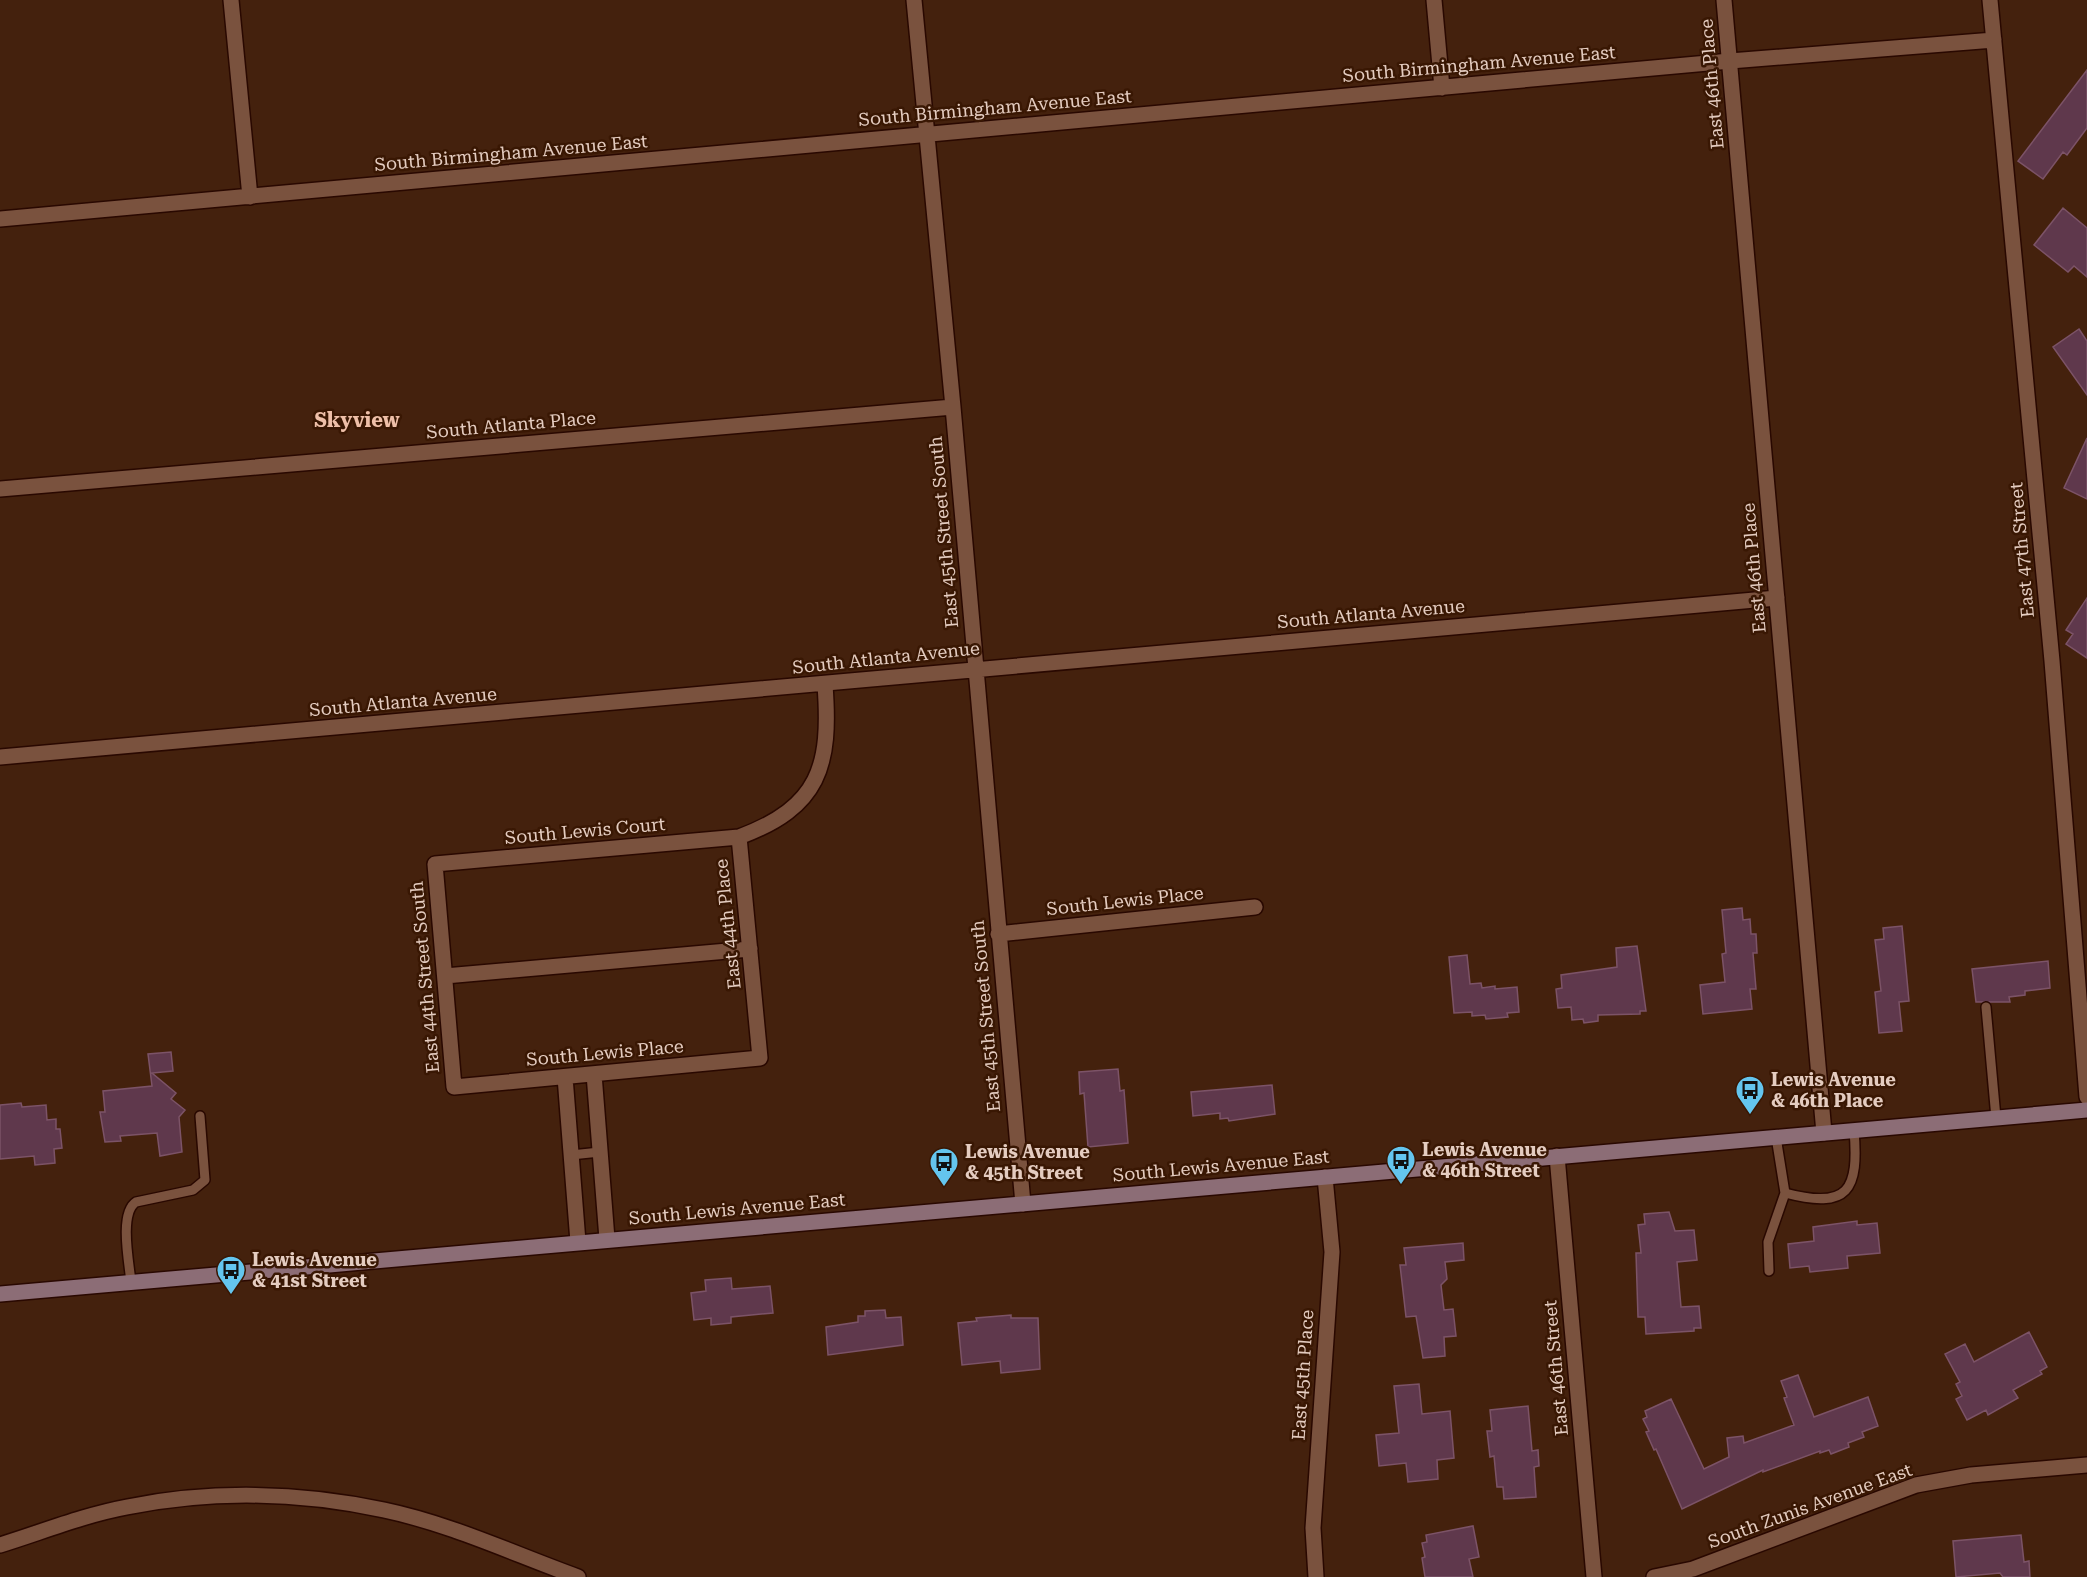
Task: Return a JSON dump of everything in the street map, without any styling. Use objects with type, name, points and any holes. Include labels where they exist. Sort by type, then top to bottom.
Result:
[{"type":"main road","name":"South Lewis Avenue East","points":[[0,1294],[2087,1110]]},
{"type":"street","points":[[231,0],[249,196]]},
{"type":"street","name":"East 45th Street South","points":[[914,0],[953,407],[1023,1204]]},
{"type":"street","points":[[1434,0],[1442,88]]},
{"type":"street","name":"East 46th Place","points":[[1724,0],[1824,1133]]},
{"type":"street","name":"East 47th Street","points":[[1990,0],[2052,661],[2087,1097]]},
{"type":"street","name":"South Birmingham Avenue East","points":[[0,219],[927,133],[1730,61],[1994,40]]},
{"type":"street","name":"South Atlanta Place","points":[[0,489],[953,407]]},
{"type":"street","name":"South Atlanta Avenue","points":[[0,757],[825,685],[975,668],[1777,598]]},
{"type":"street","name":"East 44th Place","points":[[760,1058],[739,837],[782,817],[804,796],[820,768],[827,740],[825,685]]},
{"type":"street","name":"South Lewis Court","points":[[435,864],[739,837]]},
{"type":"street","name":"East 44th Street South","points":[[435,864],[454,1087]]},
{"type":"street","name":"South Lewis Place","points":[[998,934],[1255,907]]},
{"type":"street","points":[[445,976],[750,949]]},
{"type":"street","name":"South Lewis Place","points":[[454,1087],[760,1058]]},
{"type":"street","points":[[594,1074],[607,1239]]},
{"type":"street","points":[[565,1077],[578,1242]]},
{"type":"street","name":"East 46th Street","points":[[1557,1156],[1594,1577]]},
{"type":"street","name":"East 45th Place","points":[[1316,1577],[1313,1528],[1332,1252],[1325,1177]]},
{"type":"street","name":"South Zunis Avenue East","points":[[1654,1577],[1693,1569],[1916,1485],[1971,1475],[2087,1465]]},
{"type":"street","points":[[0,1545],[125,1507],[188,1498],[261,1495],[324,1500],[386,1510],[450,1529],[578,1577]]},
{"type":"lane","points":[[1986,1007],[1996,1118]]},
{"type":"lane","points":[[131,1282],[126,1217],[130,1206],[136,1202],[193,1190],[205,1180],[200,1116]]},
{"type":"lane","points":[[1785,1193],[1821,1199],[1835,1197],[1845,1192],[1852,1184],[1857,1164],[1854,1130]]},
{"type":"lane","points":[[1769,1271],[1768,1242],[1785,1193],[1776,1137]]},
{"type":"lane","points":[[571,1155],[600,1152]]},
{"type":"building","points":[[2087,70],[2087,128],[2067,155],[2063,152],[2043,179],[2018,161]]},
{"type":"building","points":[[2063,208],[2087,228],[2087,277],[2074,266],[2068,272],[2034,245]]},
{"type":"building","points":[[2079,329],[2087,341],[2087,395],[2053,347]]},
{"type":"building","points":[[2087,438],[2087,499],[2064,488]]},
{"type":"building","points":[[2087,598],[2087,658],[2066,644],[2073,634],[2066,630]]},
{"type":"building","points":[[1742,908],[1743,920],[1750,919],[1751,934],[1756,934],[1757,953],[1753,953],[1756,989],[1750,989],[1752,1009],[1703,1014],[1700,985],[1725,982],[1722,954],[1726,953],[1722,910]]},
{"type":"building","points":[[1902,926],[1909,1001],[1899,1002],[1902,1031],[1879,1033],[1875,992],[1881,991],[1875,940],[1884,939],[1883,928]]},
{"type":"building","points":[[1637,946],[1646,1011],[1640,1011],[1640,1014],[1598,1015],[1598,1021],[1584,1023],[1583,1019],[1572,1020],[1571,1007],[1558,1008],[1556,989],[1562,988],[1561,975],[1617,967],[1616,948]]},
{"type":"building","points":[[1467,955],[1470,984],[1481,983],[1482,988],[1495,986],[1495,989],[1517,987],[1519,1012],[1507,1013],[1508,1017],[1486,1019],[1485,1015],[1472,1016],[1472,1012],[1454,1013],[1449,957]]},
{"type":"building","points":[[2048,961],[2050,988],[2025,991],[2025,995],[2009,997],[2010,1002],[1976,1002],[1972,969]]},
{"type":"building","points":[[171,1052],[173,1071],[152,1073],[176,1093],[171,1099],[185,1110],[179,1117],[182,1152],[160,1156],[157,1133],[120,1136],[121,1141],[105,1142],[100,1112],[105,1112],[103,1091],[152,1086],[148,1054]]},
{"type":"building","points":[[1118,1069],[1120,1091],[1124,1090],[1128,1143],[1088,1147],[1084,1093],[1080,1094],[1079,1072]]},
{"type":"building","points":[[1272,1085],[1275,1114],[1229,1121],[1228,1118],[1220,1119],[1220,1113],[1193,1116],[1191,1092]]},
{"type":"building","points":[[21,1103],[22,1107],[46,1105],[47,1120],[56,1119],[56,1129],[60,1129],[62,1148],[54,1149],[55,1163],[35,1165],[34,1156],[0,1159],[0,1105]]},
{"type":"building","points":[[1669,1212],[1675,1231],[1694,1230],[1697,1260],[1677,1262],[1681,1307],[1699,1306],[1701,1328],[1694,1328],[1694,1331],[1646,1334],[1645,1317],[1638,1317],[1636,1253],[1641,1253],[1638,1225],[1645,1224],[1644,1214]]},
{"type":"building","points":[[1857,1221],[1857,1225],[1877,1223],[1880,1253],[1847,1256],[1848,1268],[1810,1272],[1809,1266],[1790,1268],[1788,1244],[1814,1241],[1813,1227]]},
{"type":"building","points":[[1463,1243],[1464,1260],[1445,1262],[1447,1279],[1441,1285],[1444,1310],[1453,1309],[1456,1336],[1444,1337],[1445,1356],[1423,1358],[1416,1316],[1406,1317],[1400,1265],[1406,1265],[1404,1248]]},
{"type":"building","points":[[731,1278],[732,1289],[770,1286],[773,1313],[731,1317],[731,1323],[711,1325],[711,1318],[694,1320],[691,1293],[706,1291],[705,1280]]},
{"type":"building","points":[[885,1310],[886,1318],[901,1317],[903,1345],[828,1355],[826,1327],[858,1322],[858,1316],[865,1316],[865,1311]]},
{"type":"building","points":[[1011,1315],[1011,1318],[1038,1318],[1040,1369],[1001,1373],[1000,1361],[962,1365],[958,1323],[977,1321],[976,1318]]},
{"type":"building","points":[[2029,1332],[2047,1367],[2040,1371],[2042,1374],[2013,1390],[2018,1398],[1988,1415],[1986,1410],[1967,1420],[1956,1399],[1962,1396],[1956,1384],[1960,1382],[1945,1354],[1965,1344],[1974,1362]]},
{"type":"building","points":[[1798,1375],[1814,1417],[1868,1397],[1878,1426],[1862,1432],[1864,1437],[1848,1443],[1849,1447],[1831,1454],[1829,1450],[1820,1453],[1820,1451],[1763,1472],[1763,1470],[1682,1509],[1656,1449],[1654,1450],[1646,1432],[1649,1431],[1643,1419],[1647,1417],[1645,1411],[1671,1399],[1704,1469],[1729,1457],[1727,1438],[1743,1436],[1744,1443],[1794,1425],[1784,1398],[1787,1397],[1781,1381]]},
{"type":"building","points":[[1419,1384],[1422,1414],[1450,1411],[1454,1458],[1437,1460],[1438,1479],[1408,1482],[1406,1463],[1379,1466],[1376,1435],[1399,1433],[1394,1386]]},
{"type":"building","points":[[1528,1406],[1532,1451],[1538,1450],[1539,1466],[1534,1467],[1536,1497],[1504,1499],[1503,1487],[1497,1487],[1494,1456],[1490,1457],[1487,1431],[1492,1431],[1490,1410]]},
{"type":"building","points":[[1473,1526],[1479,1557],[1469,1559],[1473,1577],[1425,1577],[1422,1543],[1427,1542],[1426,1535]]},
{"type":"building","points":[[2021,1535],[2024,1562],[2029,1561],[2030,1577],[2003,1577],[2000,1573],[1956,1577],[1953,1541]]},
{"type":"place","name":"Lewis Avenue & 46th Place","points":[[1750,1116]]},
{"type":"place","name":"Lewis Avenue & 46th Street","points":[[1401,1186]]},
{"type":"place","name":"Lewis Avenue & 45th Street","points":[[944,1188]]},
{"type":"place","name":"Lewis Avenue & 41st Street","points":[[231,1296]]},
{"type":"district","name":"Skyview","points":[[357,420]]}]
